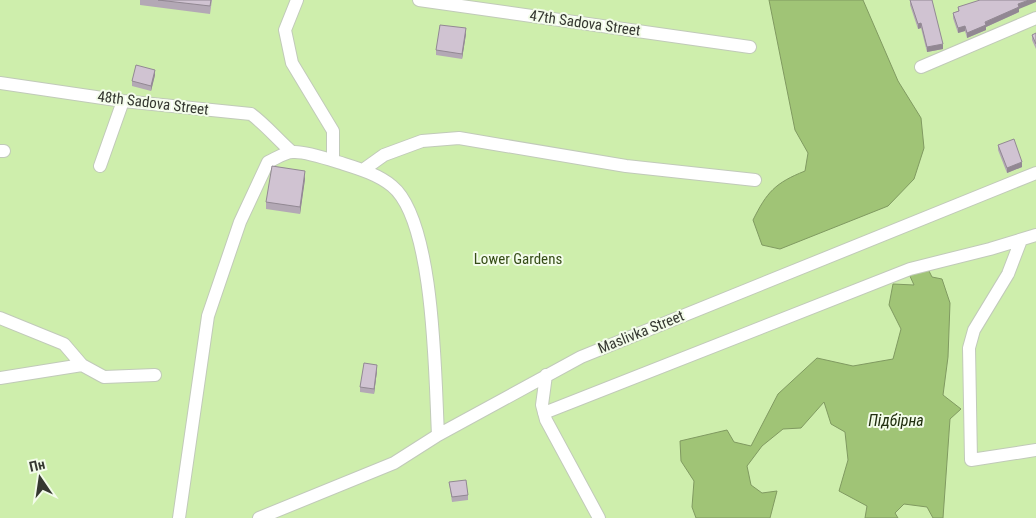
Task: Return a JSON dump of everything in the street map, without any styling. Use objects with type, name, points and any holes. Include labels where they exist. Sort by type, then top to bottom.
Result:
[{"type":"street","points":[[297,0],[285,30],[292,63],[333,131],[333,160]]},
{"type":"street","name":"47th Sadova Street","points":[[419,0],[750,46]]},
{"type":"street","points":[[921,67],[1036,18]]},
{"type":"street","name":"48th Sadova Street","points":[[0,83],[123,101],[251,114],[264,123],[274,136],[292,152]]},
{"type":"street","points":[[100,166],[123,101]]},
{"type":"street","points":[[362,170],[384,155],[422,141],[459,138],[626,166],[755,180]]},
{"type":"street","points":[[179,518],[208,316],[240,222],[268,162],[292,152],[333,160],[362,170],[392,186],[410,210],[419,235],[430,303],[438,435]]},
{"type":"street","name":"Maslivka Street","points":[[259,518],[394,463],[438,435],[546,375],[627,337],[1036,173]]},
{"type":"street","points":[[544,413],[910,268],[1036,235]]},
{"type":"street","points":[[1021,240],[1008,274],[974,330],[969,348],[971,460],[1036,450]]},
{"type":"street","points":[[0,318],[64,344],[82,365],[104,377],[155,375]]},
{"type":"street","points":[[0,378],[82,365]]},
{"type":"street","points":[[546,375],[544,413],[599,518]]},
{"type":"green space","name":"Lower Gardens","points":[[0,0],[1036,0],[1036,518],[0,518]]},
{"type":"water","points":[[769,0],[863,0],[898,81],[921,118],[924,148],[914,179],[888,206],[780,249],[762,245],[753,220],[768,195],[779,184],[805,171],[808,153],[795,130]]},
{"type":"water","name":"Підбірна","points":[[927,267],[932,277],[942,279],[950,303],[948,357],[943,395],[961,409],[950,419],[943,518],[933,518],[927,507],[904,504],[895,513],[898,518],[865,518],[867,506],[839,491],[848,460],[845,432],[831,424],[824,402],[801,428],[783,429],[762,446],[747,466],[751,485],[762,493],[777,491],[770,518],[696,518],[692,507],[694,481],[681,461],[680,441],[727,430],[734,442],[751,446],[778,394],[817,358],[853,366],[893,359],[901,329],[889,305],[893,284],[914,285],[909,274]]},
{"type":"building","points":[[158,0],[211,0],[210,6]]},
{"type":"building","points":[[910,0],[932,0],[943,44],[927,47],[921,23],[918,24]]},
{"type":"building","points":[[980,0],[1029,0],[1018,4],[1019,7],[985,22],[986,25],[967,33],[965,26],[958,28],[953,13],[959,11],[958,7]]},
{"type":"building","points":[[440,25],[466,28],[462,54],[436,50]]},
{"type":"building","points":[[1036,33],[1036,44],[1032,35]]},
{"type":"building","points":[[136,65],[155,70],[151,86],[132,81]]},
{"type":"building","points":[[1014,139],[1022,162],[1007,168],[998,145]]},
{"type":"building","points":[[272,166],[305,171],[300,207],[266,202]]},
{"type":"building","points":[[364,363],[377,365],[374,389],[360,387]]},
{"type":"building","points":[[466,480],[468,495],[452,497],[449,482]]}]
